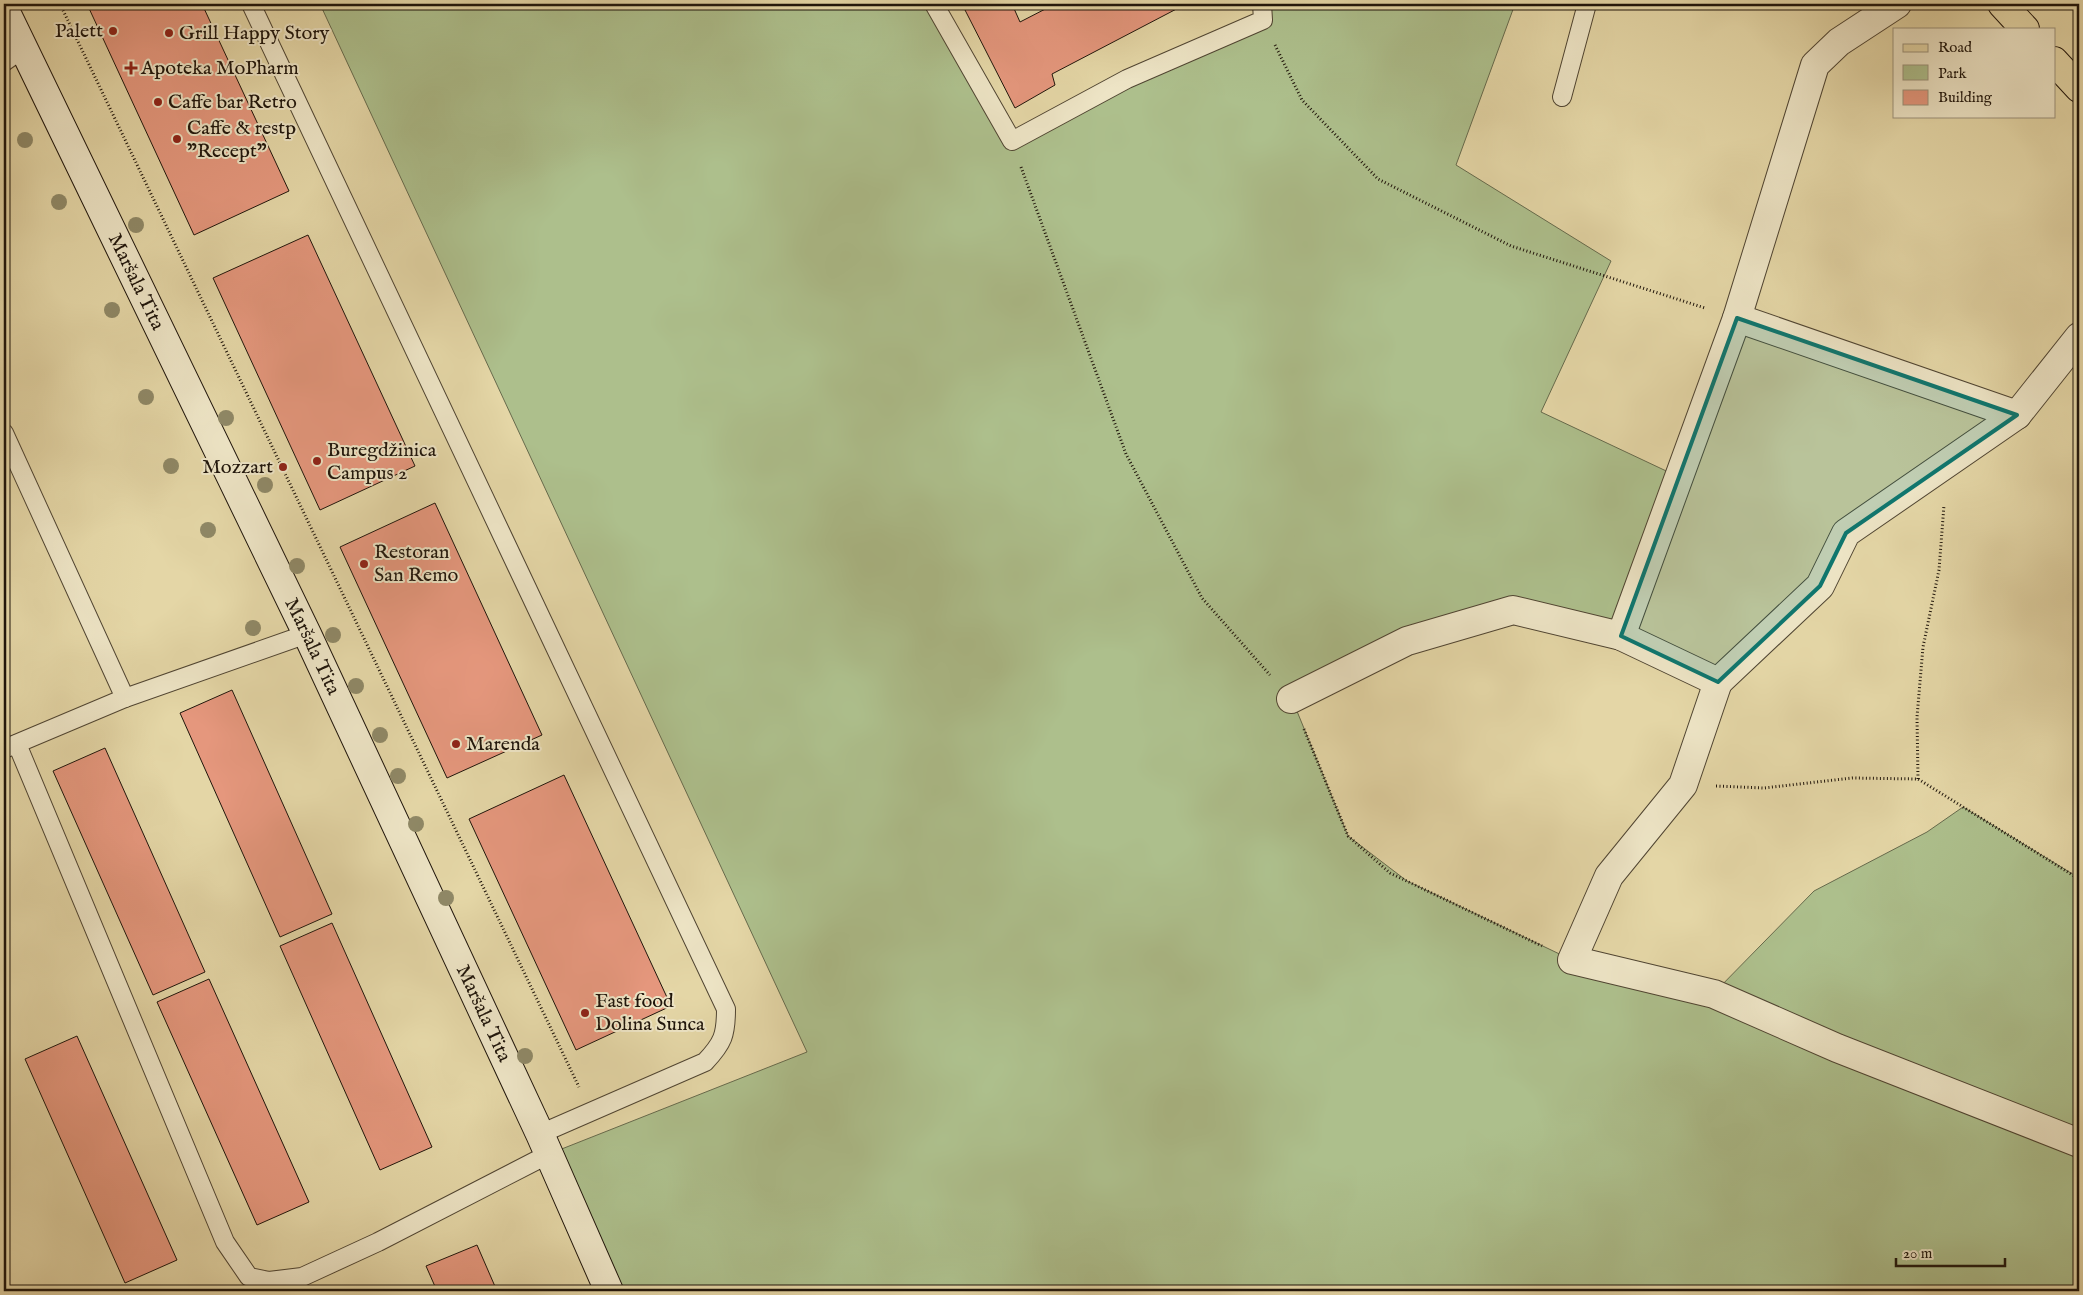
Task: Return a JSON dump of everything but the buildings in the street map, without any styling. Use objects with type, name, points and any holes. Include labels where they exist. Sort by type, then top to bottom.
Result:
[{"type":"main road","points":[[2002,4],[2024,28]]},
{"type":"main road","points":[[2056,63],[2079,88]]},
{"type":"street","points":[[1621,636],[1737,318],[1815,65],[1839,42],[1898,4]]},
{"type":"street","name":"Maršala Tita","points":[[4,8],[14,55],[306,634],[545,1144],[609,1291]]},
{"type":"street","points":[[1737,318],[2016,415]]},
{"type":"street","points":[[2079,336],[2016,415],[1846,533],[1820,586],[1718,682],[1683,785],[1609,876],[1572,960],[1714,994],[1847,1051],[2079,1142]]},
{"type":"street","points":[[1291,699],[1407,641],[1513,610],[1621,636],[1718,682]]},
{"type":"lane","points":[[251,4],[726,1009],[726,1027],[721,1045],[705,1062],[591,1112],[545,1144],[378,1242],[302,1277],[269,1282],[249,1277],[225,1242],[11,746],[125,698],[306,634]]},
{"type":"lane","points":[[934,4],[1012,141],[1127,79],[1262,12]]},
{"type":"lane","points":[[1562,97],[1587,4]]},
{"type":"lane","points":[[4,433],[125,698]]},
{"type":"path","points":[[60,4],[591,1112]]},
{"type":"path","points":[[1262,12],[1302,100],[1378,178],[1511,246],[1737,318]]},
{"type":"path","points":[[1012,141],[1126,454],[1202,598],[1291,699],[1348,836],[1390,873],[1572,960]]},
{"type":"path","points":[[1918,779],[1917,717],[1923,647],[1939,570],[1948,462]]},
{"type":"path","points":[[1683,785],[1764,788],[1852,778],[1918,779],[2079,879]]},
{"type":"highlighted area","points":[[1737,318],[2017,415],[1846,533],[1820,586],[1718,682],[1621,636]]},
{"type":"green space","points":[[320,4],[930,4],[1012,141],[1262,20],[1262,4],[1515,4],[1456,165],[1611,261],[1541,412],[1679,477],[1621,636],[1513,610],[1292,699],[1348,836],[1407,881],[1572,960],[1713,994],[1814,891],[1927,832],[1963,807],[2079,878],[2079,1291],[609,1291],[549,1154],[807,1052]]},
{"type":"place","name":"Palett","points":[[113,31]]},
{"type":"place","name":"Grill Happy Story","points":[[169,33]]},
{"type":"place","name":"Apoteka MoPharm","points":[[131,68]]},
{"type":"place","name":"Caffe bar Retro","points":[[158,102]]},
{"type":"place","name":"Caffe & restp \"Recept\"","points":[[177,139]]},
{"type":"place","name":"Buregdžinica Campus 2","points":[[317,461]]},
{"type":"place","name":"Mozzart","points":[[283,467]]},
{"type":"place","name":"Restoran San Remo","points":[[364,564]]},
{"type":"place","name":"Marenda","points":[[456,744]]},
{"type":"place","name":"Fast food Dolina Sunca","points":[[585,1013]]}]
